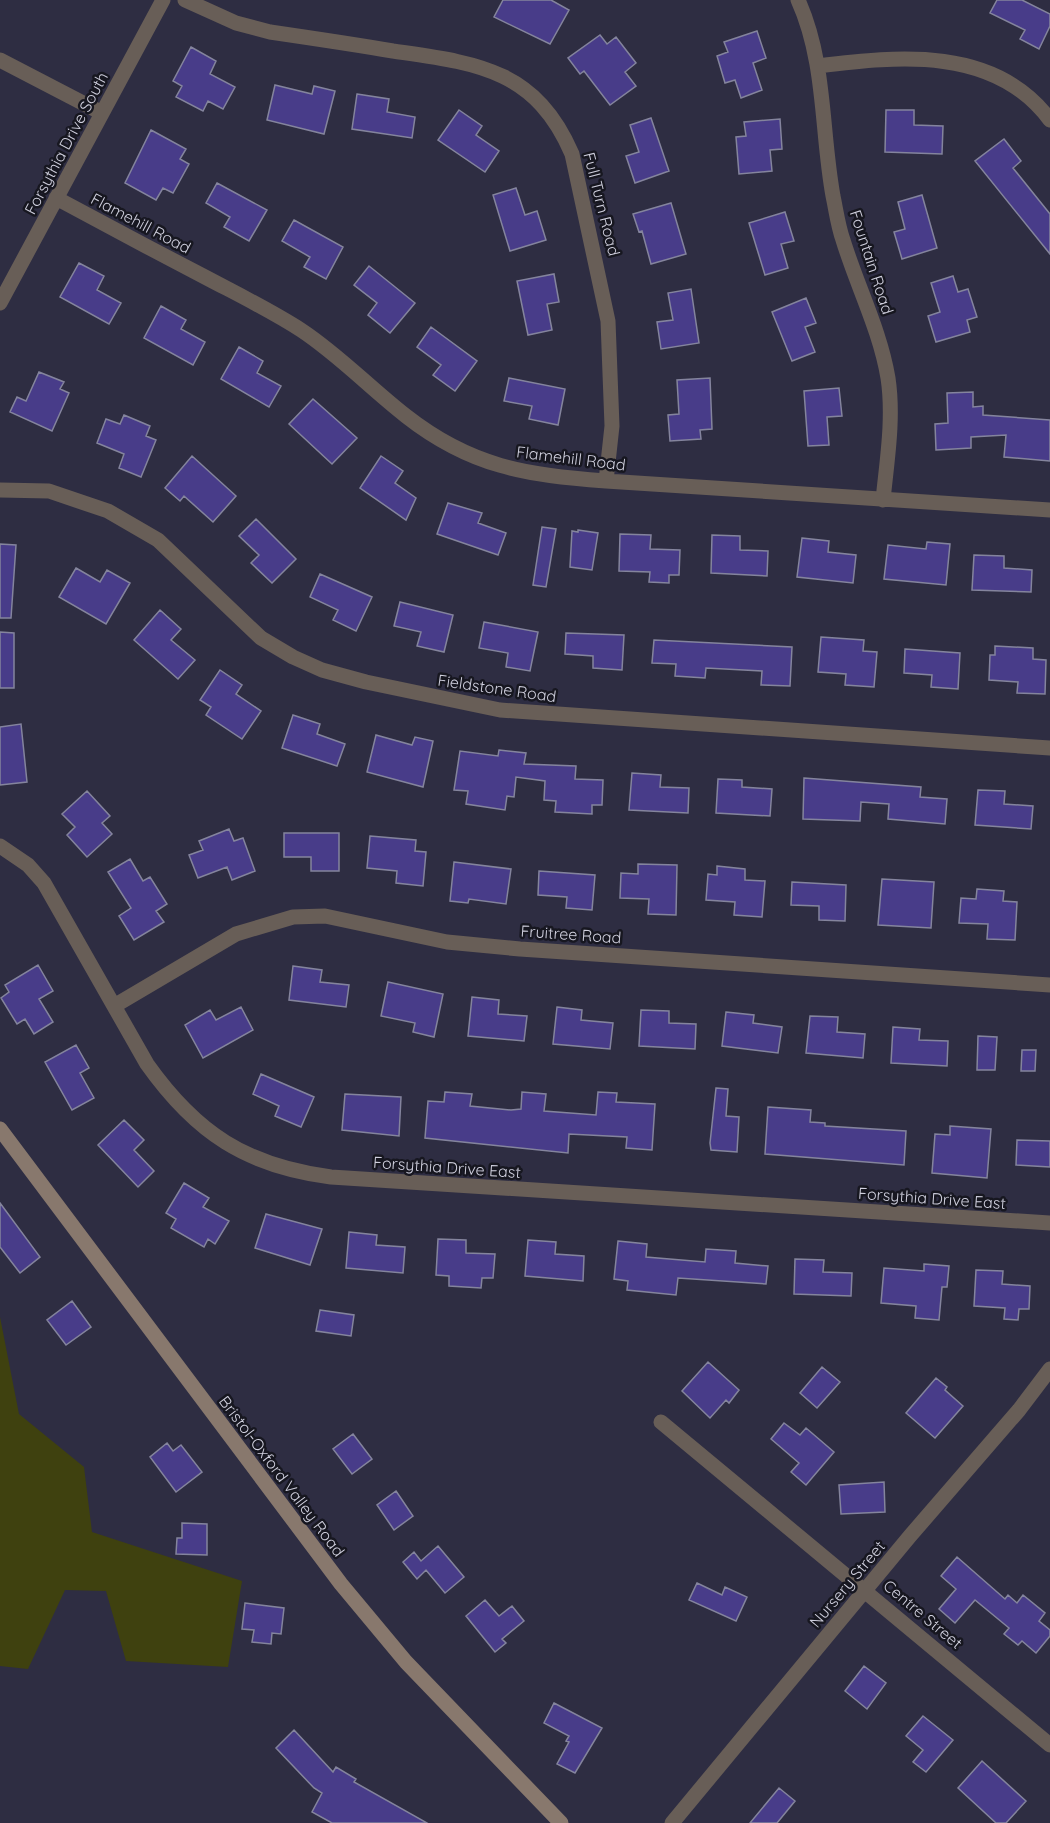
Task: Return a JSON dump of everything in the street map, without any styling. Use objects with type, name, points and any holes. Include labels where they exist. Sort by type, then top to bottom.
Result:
[{"type":"main road","name":"Bristol-Oxford Valley Road","points":[[0,1129],[340,1584],[420,1677],[561,1823]]},
{"type":"street","name":"Forsythia Drive South","points":[[0,303],[163,0]]},
{"type":"street","name":"Full Turn Road","points":[[185,0],[236,23],[270,32],[482,66],[524,88],[546,110],[563,135],[572,154],[608,321],[612,426],[606,481]]},
{"type":"street","name":"Fountain Road","points":[[798,0],[808,21],[818,66],[826,144],[842,238],[878,340],[887,377],[890,398],[889,448],[883,500]]},
{"type":"street","points":[[818,66],[907,57],[950,62],[996,76],[1022,93],[1050,120]]},
{"type":"street","points":[[0,60],[102,113]]},
{"type":"street","name":"Flamehill Road","points":[[56,198],[301,330],[351,366],[405,416],[439,439],[467,454],[508,469],[531,474],[606,481],[1050,510]]},
{"type":"street","name":"Fieldstone Road","points":[[0,490],[49,491],[108,511],[158,540],[261,638],[293,657],[322,670],[366,682],[444,700],[541,714],[1050,748]]},
{"type":"street","name":"Forsythia Drive East","points":[[0,846],[28,865],[44,883],[147,1064],[186,1113],[232,1149],[260,1161],[300,1173],[1050,1223]]},
{"type":"street","name":"Fruitree Road","points":[[114,1006],[247,930],[293,917],[325,916],[447,942],[520,949],[1050,985]]},
{"type":"street","name":"Nursery Street","points":[[672,1823],[1019,1410],[1050,1369]]},
{"type":"street","name":"Centre Street","points":[[661,1422],[867,1590],[1050,1745]]},
{"type":"shaded area","points":[[0,1317],[19,1414],[84,1467],[92,1532],[242,1581],[228,1667],[126,1661],[106,1591],[65,1590],[28,1669],[0,1666]]},
{"type":"building","points":[[503,0],[551,0],[569,10],[550,44],[494,17]]},
{"type":"building","points":[[997,0],[1022,0],[1050,14],[1050,26],[1039,49],[1020,39],[1025,30],[990,13]]},
{"type":"building","points":[[757,31],[766,58],[753,63],[762,90],[741,98],[735,80],[725,83],[717,56],[728,52],[724,42]]},
{"type":"building","points":[[600,35],[607,44],[616,37],[636,63],[625,72],[636,86],[610,105],[584,71],[580,74],[568,58]]},
{"type":"building","points":[[191,47],[216,61],[210,74],[235,87],[223,109],[208,101],[203,111],[176,97],[182,86],[173,81]]},
{"type":"building","points":[[275,85],[312,94],[314,86],[335,91],[324,134],[267,120]]},
{"type":"building","points":[[357,94],[389,99],[387,112],[415,117],[412,138],[352,129]]},
{"type":"building","points":[[459,110],[482,126],[476,135],[499,151],[485,172],[438,140]]},
{"type":"building","points":[[886,110],[914,110],[914,125],[943,126],[942,154],[885,152]]},
{"type":"building","points":[[651,118],[669,171],[635,183],[626,156],[639,152],[630,125]]},
{"type":"building","points":[[780,119],[782,149],[770,150],[772,171],[739,174],[736,137],[746,136],[744,122]]},
{"type":"building","points":[[151,130],[186,149],[180,159],[189,164],[173,193],[163,188],[156,200],[125,183]]},
{"type":"building","points":[[1004,139],[1021,161],[1013,168],[1050,214],[1050,254],[975,161]]},
{"type":"building","points":[[217,183],[267,210],[249,241],[224,227],[230,217],[206,203]]},
{"type":"building","points":[[516,188],[525,215],[537,211],[546,240],[510,251],[493,195]]},
{"type":"building","points":[[922,195],[937,248],[902,259],[894,232],[905,229],[898,202]]},
{"type":"building","points":[[671,203],[686,254],[651,264],[642,231],[639,232],[633,214]]},
{"type":"building","points":[[785,212],[794,241],[781,244],[788,268],[765,275],[749,223]]},
{"type":"building","points":[[294,220],[343,247],[326,279],[304,267],[310,257],[282,241]]},
{"type":"building","points":[[79,263],[104,276],[97,290],[121,303],[109,324],[60,297]]},
{"type":"building","points":[[369,266],[415,303],[390,333],[368,315],[377,303],[354,285]]},
{"type":"building","points":[[554,274],[559,302],[547,304],[552,330],[528,335],[517,281]]},
{"type":"building","points":[[953,276],[958,292],[968,289],[977,317],[967,320],[970,332],[936,342],[928,316],[940,312],[931,283]]},
{"type":"building","points":[[691,289],[699,343],[661,349],[657,322],[673,320],[668,293]]},
{"type":"building","points":[[806,298],[816,323],[805,327],[815,352],[792,361],[772,312]]},
{"type":"building","points":[[161,306],[186,320],[181,329],[205,342],[193,365],[144,338]]},
{"type":"building","points":[[431,327],[477,361],[455,391],[433,375],[441,365],[417,347]]},
{"type":"building","points":[[239,347],[263,361],[257,373],[281,386],[269,407],[221,379]]},
{"type":"building","points":[[39,372],[64,382],[60,389],[69,393],[52,431],[10,412],[17,397],[26,401]]},
{"type":"building","points":[[509,378],[565,389],[558,425],[529,419],[532,406],[504,401]]},
{"type":"building","points":[[710,378],[712,429],[700,430],[701,439],[670,441],[668,415],[679,414],[677,380]]},
{"type":"building","points":[[839,388],[842,416],[827,417],[829,445],[808,446],[804,391]]},
{"type":"building","points":[[973,392],[973,407],[983,406],[983,415],[1050,420],[1050,461],[1004,457],[1006,435],[971,437],[971,448],[936,450],[935,424],[948,423],[947,393]]},
{"type":"building","points":[[313,399],[357,438],[332,464],[289,424]]},
{"type":"building","points":[[124,415],[150,426],[146,436],[156,440],[141,477],[119,468],[124,454],[97,443],[106,419],[120,424]]},
{"type":"building","points":[[192,456],[236,496],[213,522],[184,496],[180,501],[165,488]]},
{"type":"building","points":[[381,456],[403,471],[395,483],[416,498],[406,520],[360,488]]},
{"type":"building","points":[[448,503],[482,513],[478,523],[506,533],[498,555],[437,534]]},
{"type":"building","points":[[256,519],[296,559],[272,583],[251,563],[259,555],[239,536]]},
{"type":"building","points":[[542,527],[556,529],[546,587],[533,585]]},
{"type":"building","points":[[578,530],[598,533],[592,570],[570,567],[572,531],[578,532]]},
{"type":"building","points":[[620,534],[651,535],[650,549],[680,550],[679,575],[669,575],[669,583],[649,582],[650,572],[619,571]]},
{"type":"building","points":[[712,535],[740,536],[740,550],[768,551],[767,576],[711,573]]},
{"type":"building","points":[[802,538],[829,541],[828,552],[856,555],[853,583],[797,577]]},
{"type":"building","points":[[927,542],[950,544],[946,585],[884,579],[888,545],[926,549]]},
{"type":"building","points":[[0,544],[16,545],[11,618],[0,618]]},
{"type":"building","points":[[974,555],[1004,556],[1004,568],[1032,570],[1031,592],[972,590]]},
{"type":"building","points":[[76,568],[100,582],[107,570],[130,583],[106,624],[59,597]]},
{"type":"building","points":[[320,574],[372,597],[356,631],[333,620],[338,610],[310,597]]},
{"type":"building","points":[[400,602],[453,615],[444,652],[417,646],[421,632],[394,626]]},
{"type":"building","points":[[160,610],[181,629],[171,640],[195,660],[178,679],[134,640]]},
{"type":"building","points":[[484,622],[538,632],[530,671],[506,667],[508,653],[479,648]]},
{"type":"building","points":[[0,632],[14,633],[14,688],[0,688]]},
{"type":"building","points":[[566,633],[624,635],[622,670],[593,668],[593,656],[565,654]]},
{"type":"building","points":[[821,637],[864,640],[863,651],[877,652],[874,687],[845,685],[846,674],[818,672]]},
{"type":"building","points":[[654,640],[792,647],[790,686],[761,685],[762,671],[706,668],[705,678],[675,676],[676,664],[652,663]]},
{"type":"building","points":[[995,646],[1033,648],[1033,659],[1046,660],[1045,694],[1017,693],[1018,682],[989,680],[990,655],[995,655]]},
{"type":"building","points":[[905,649],[960,653],[958,689],[931,687],[932,675],[904,673]]},
{"type":"building","points":[[220,670],[242,685],[236,694],[261,711],[242,739],[206,715],[211,707],[200,700]]},
{"type":"building","points":[[293,715],[320,724],[317,734],[345,744],[337,766],[282,748]]},
{"type":"building","points":[[21,724],[27,782],[0,785],[0,727]]},
{"type":"building","points":[[376,735],[412,745],[415,737],[433,741],[423,787],[367,772]]},
{"type":"building","points":[[499,750],[526,753],[524,764],[576,766],[575,779],[603,780],[602,805],[592,805],[592,814],[555,812],[556,801],[544,800],[545,781],[516,777],[514,797],[507,796],[505,810],[466,804],[468,791],[454,790],[460,751],[498,756]]},
{"type":"building","points":[[632,773],[661,775],[660,787],[689,788],[688,813],[629,810]]},
{"type":"building","points":[[804,778],[921,787],[920,797],[947,799],[945,824],[888,819],[889,804],[861,802],[860,821],[803,819]]},
{"type":"building","points":[[718,779],[742,780],[742,787],[772,789],[770,816],[716,813]]},
{"type":"building","points":[[978,790],[1005,791],[1004,804],[1033,806],[1031,829],[975,825]]},
{"type":"building","points":[[87,791],[110,816],[102,823],[112,834],[87,857],[67,835],[75,827],[62,814]]},
{"type":"building","points":[[229,829],[234,841],[243,838],[255,871],[232,880],[227,867],[198,878],[189,855],[203,850],[199,841]]},
{"type":"building","points":[[284,833],[339,833],[339,871],[311,871],[311,857],[284,857]]},
{"type":"building","points":[[370,836],[416,840],[415,851],[426,852],[423,886],[396,883],[397,871],[367,868]]},
{"type":"building","points":[[130,859],[143,881],[150,877],[167,904],[156,911],[164,922],[134,940],[119,916],[131,908],[108,872]]},
{"type":"building","points":[[454,862],[511,869],[506,904],[469,899],[468,903],[450,901]]},
{"type":"building","points":[[638,864],[677,865],[676,915],[648,914],[649,899],[620,898],[621,873],[638,874]]},
{"type":"building","points":[[717,866],[745,869],[745,880],[765,881],[762,917],[734,915],[735,902],[706,900],[708,874],[717,875]]},
{"type":"building","points":[[539,871],[595,875],[592,910],[566,908],[567,897],[538,895]]},
{"type":"building","points":[[882,879],[934,882],[931,928],[878,925]]},
{"type":"building","points":[[792,882],[846,885],[845,921],[819,920],[819,906],[791,905]]},
{"type":"building","points":[[977,889],[1004,891],[1003,901],[1017,902],[1015,940],[987,939],[988,924],[959,923],[961,898],[976,899]]},
{"type":"building","points":[[38,965],[53,991],[39,999],[53,1022],[34,1034],[25,1019],[17,1024],[1,998],[9,992],[5,985]]},
{"type":"building","points":[[293,966],[322,970],[320,982],[349,985],[346,1007],[289,1000]]},
{"type":"building","points":[[388,982],[443,994],[434,1037],[413,1032],[415,1023],[381,1016]]},
{"type":"building","points":[[472,997],[499,1000],[498,1014],[527,1016],[524,1041],[468,1036]]},
{"type":"building","points":[[241,1007],[253,1030],[203,1058],[185,1025],[210,1010],[216,1020]]},
{"type":"building","points":[[557,1007],[582,1010],[581,1020],[613,1023],[610,1049],[553,1044]]},
{"type":"building","points":[[641,1010],[669,1011],[669,1023],[696,1024],[695,1049],[639,1046]]},
{"type":"building","points":[[726,1012],[754,1015],[753,1023],[782,1027],[778,1053],[722,1046]]},
{"type":"building","points":[[810,1016],[838,1017],[837,1032],[865,1034],[863,1058],[806,1053]]},
{"type":"building","points":[[893,1027],[920,1029],[919,1040],[948,1041],[947,1066],[891,1063]]},
{"type":"building","points":[[978,1036],[997,1037],[995,1070],[977,1070]]},
{"type":"building","points":[[76,1045],[89,1068],[80,1073],[94,1098],[72,1110],[45,1062]]},
{"type":"building","points":[[1022,1050],[1036,1050],[1035,1071],[1021,1071]]},
{"type":"building","points":[[261,1074],[314,1097],[301,1127],[275,1116],[279,1106],[253,1094]]},
{"type":"building","points":[[716,1088],[728,1089],[726,1116],[739,1117],[737,1152],[711,1150]]},
{"type":"building","points":[[445,1092],[472,1094],[470,1106],[511,1110],[521,1109],[522,1092],[546,1094],[544,1111],[596,1115],[598,1092],[617,1093],[616,1102],[655,1104],[652,1150],[626,1148],[627,1137],[569,1134],[568,1153],[425,1138],[428,1101],[444,1102]]},
{"type":"building","points":[[345,1094],[401,1097],[399,1136],[342,1130]]},
{"type":"building","points":[[768,1107],[811,1110],[810,1122],[825,1123],[825,1126],[906,1131],[904,1165],[765,1154]]},
{"type":"building","points":[[124,1120],[144,1140],[134,1150],[154,1171],[138,1187],[98,1145]]},
{"type":"building","points":[[950,1126],[991,1129],[987,1178],[932,1173],[935,1134],[950,1135]]},
{"type":"building","points":[[1017,1140],[1050,1141],[1050,1167],[1016,1165]]},
{"type":"building","points":[[184,1183],[209,1198],[203,1207],[229,1221],[215,1244],[208,1239],[204,1247],[171,1228],[176,1219],[166,1213]]},
{"type":"building","points":[[0,1203],[40,1257],[20,1273],[0,1247]]},
{"type":"building","points":[[266,1214],[322,1229],[310,1265],[255,1248]]},
{"type":"building","points":[[349,1232],[377,1235],[376,1245],[405,1247],[403,1273],[346,1268]]},
{"type":"building","points":[[438,1239],[466,1240],[466,1253],[495,1254],[493,1278],[482,1278],[481,1288],[449,1286],[449,1276],[436,1275]]},
{"type":"building","points":[[528,1240],[556,1242],[555,1254],[584,1256],[583,1281],[525,1276]]},
{"type":"building","points":[[618,1241],[647,1244],[646,1257],[705,1262],[706,1249],[736,1251],[735,1263],[768,1266],[766,1284],[678,1278],[676,1295],[627,1290],[628,1281],[614,1279]]},
{"type":"building","points":[[795,1259],[824,1260],[823,1272],[852,1273],[851,1296],[794,1294]]},
{"type":"building","points":[[924,1264],[949,1266],[947,1287],[942,1287],[939,1320],[915,1318],[916,1306],[881,1303],[884,1268],[924,1271]]},
{"type":"building","points":[[976,1270],[1003,1271],[1002,1284],[1030,1286],[1029,1309],[1019,1309],[1018,1320],[1004,1319],[1005,1308],[974,1306]]},
{"type":"building","points":[[72,1301],[91,1327],[66,1345],[47,1320]]},
{"type":"building","points":[[320,1310],[354,1315],[351,1336],[316,1331]]},
{"type":"building","points":[[708,1362],[739,1390],[729,1403],[726,1400],[710,1418],[682,1391]]},
{"type":"building","points":[[822,1367],[840,1382],[817,1408],[800,1393]]},
{"type":"building","points":[[936,1378],[947,1387],[945,1390],[963,1406],[935,1438],[906,1413]]},
{"type":"building","points":[[784,1423],[800,1435],[806,1428],[834,1452],[806,1485],[791,1472],[799,1463],[771,1439]]},
{"type":"building","points":[[353,1434],[372,1459],[352,1474],[333,1449]]},
{"type":"building","points":[[167,1443],[173,1451],[181,1445],[202,1472],[176,1492],[150,1457]]},
{"type":"building","points":[[884,1482],[885,1512],[841,1514],[839,1485]]},
{"type":"building","points":[[396,1491],[413,1516],[394,1530],[377,1505]]},
{"type":"building","points":[[182,1523],[207,1524],[207,1555],[176,1554],[177,1538],[182,1538]]},
{"type":"building","points":[[438,1546],[464,1577],[445,1593],[426,1570],[417,1579],[403,1562],[414,1552],[421,1561]]},
{"type":"building","points":[[957,1557],[1005,1599],[1008,1595],[1017,1603],[1023,1595],[1045,1613],[1039,1621],[1050,1630],[1050,1636],[1036,1653],[1022,1641],[1018,1645],[1004,1634],[1009,1628],[975,1600],[955,1623],[939,1609],[956,1589],[941,1576]]},
{"type":"building","points":[[697,1583],[722,1595],[725,1587],[747,1597],[736,1621],[689,1600]]},
{"type":"building","points":[[485,1600],[499,1616],[512,1606],[524,1621],[502,1639],[506,1643],[495,1652],[466,1616]]},
{"type":"building","points":[[245,1603],[284,1608],[281,1634],[272,1633],[271,1644],[252,1642],[254,1630],[242,1629]]},
{"type":"building","points":[[864,1666],[886,1683],[867,1709],[845,1691]]},
{"type":"building","points":[[554,1703],[602,1728],[575,1773],[557,1764],[569,1742],[566,1741],[569,1736],[544,1723]]},
{"type":"building","points":[[923,1716],[953,1740],[926,1772],[913,1762],[923,1750],[906,1736]]},
{"type":"building","points":[[294,1730],[333,1772],[336,1767],[356,1779],[354,1782],[427,1823],[332,1823],[312,1812],[322,1793],[314,1788],[276,1748]]},
{"type":"building","points":[[982,1761],[1026,1801],[1006,1823],[996,1823],[958,1788]]},
{"type":"building","points":[[779,1788],[795,1801],[777,1823],[750,1823]]}]
